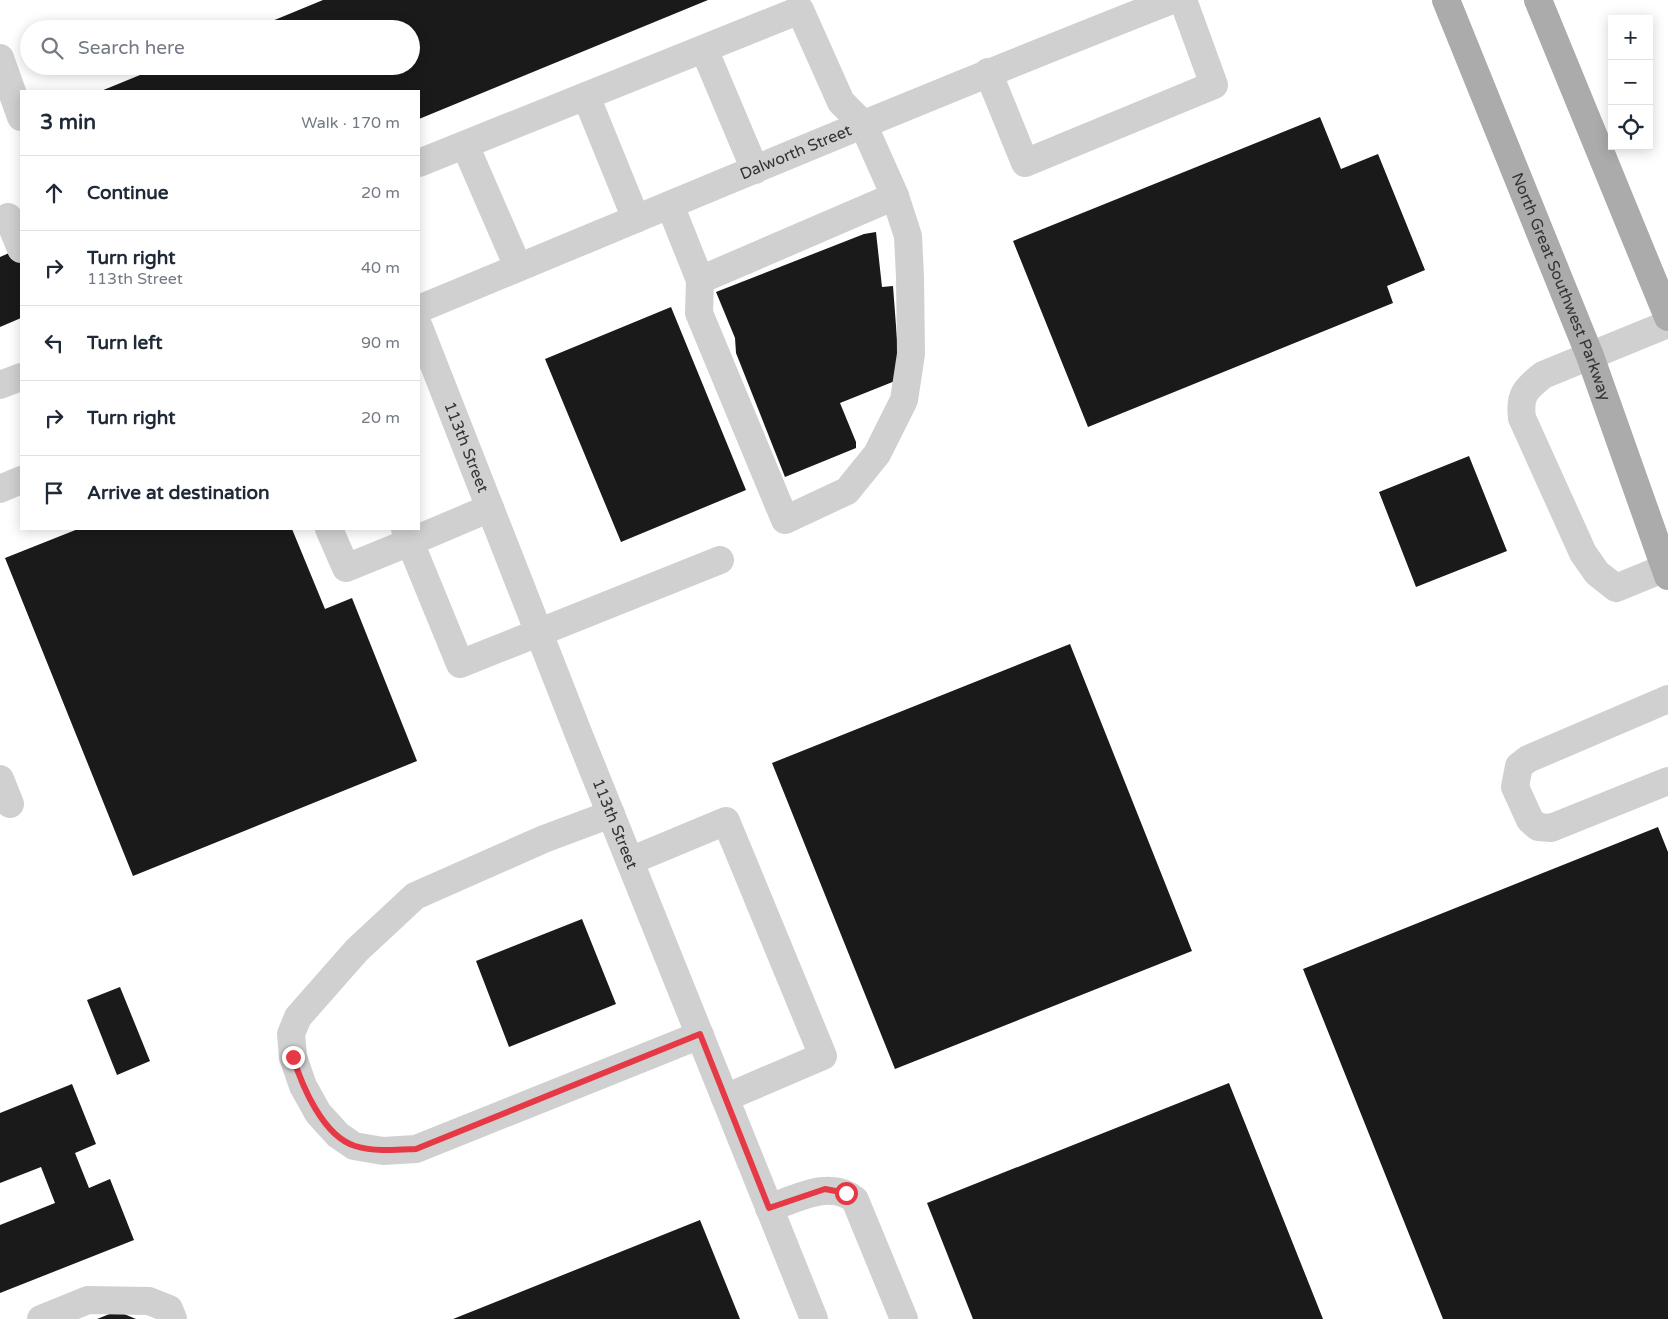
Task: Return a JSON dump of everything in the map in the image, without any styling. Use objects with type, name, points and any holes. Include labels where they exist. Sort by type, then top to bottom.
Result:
[{"type":"main road","name":"North Great Southwest Parkway","points":[[1446,0],[1590,356],[1666,572]]},
{"type":"main road","points":[[1538,0],[1668,317]]},
{"type":"street","name":"Dalworth Street","points":[[420,309],[988,72],[1172,0]]},
{"type":"street","points":[[988,72],[1025,163],[1214,84],[1183,0]]},
{"type":"street","points":[[420,163],[800,10],[841,102],[863,124],[895,196],[908,236],[911,354],[904,400],[876,454],[846,491],[785,520],[699,313],[700,280],[670,205]]},
{"type":"street","points":[[704,49],[755,170]]},
{"type":"street","points":[[0,58],[20,114]]},
{"type":"street","points":[[586,96],[636,219]]},
{"type":"street","points":[[465,145],[518,267]]},
{"type":"street","points":[[700,280],[895,196]]},
{"type":"street","points":[[10,217],[20,246]]},
{"type":"street","points":[[1666,572],[1616,588],[1597,573],[1583,553],[1522,418],[1521,406],[1526,388],[1543,375],[1668,324]]},
{"type":"street","name":"113th Street","points":[[420,330],[538,631],[814,1319]]},
{"type":"street","points":[[0,385],[20,378]]},
{"type":"street","points":[[0,489],[20,480]]},
{"type":"street","points":[[329,530],[346,568],[408,536],[490,508]]},
{"type":"street","points":[[408,536],[460,664],[538,631],[601,609],[720,560]]},
{"type":"street","points":[[1668,699],[1528,759],[1518,766],[1515,787],[1530,820],[1538,827],[1552,828],[1668,781]]},
{"type":"street","points":[[0,779],[10,804]]},
{"type":"street","points":[[611,814],[544,839],[415,896],[357,950],[298,1017],[291,1034],[293,1057],[303,1086],[318,1113],[338,1135],[354,1146],[382,1151],[416,1149],[700,1034]]},
{"type":"street","points":[[630,861],[726,821],[823,1056],[725,1098]]},
{"type":"street","points":[[769,1208],[825,1189],[846,1193],[855,1200],[904,1319]]},
{"type":"street","points":[[41,1319],[88,1300],[149,1301],[169,1309],[173,1319]]},
{"type":"building","points":[[323,0],[708,0],[420,119],[420,90],[103,90],[140,75],[420,75],[420,20],[275,20]]},
{"type":"building","points":[[1320,117],[1341,169],[1378,154],[1425,270],[1387,286],[1393,303],[1088,427],[1013,241]]},
{"type":"building","points":[[876,232],[882,287],[893,286],[900,379],[840,403],[856,442],[856,448],[785,477],[736,353],[735,338],[716,292],[864,234]]},
{"type":"building","points":[[16,250],[20,260],[20,318],[0,327],[0,257]]},
{"type":"building","points":[[671,307],[746,490],[621,542],[545,359]]},
{"type":"building","points":[[1469,456],[1507,551],[1416,587],[1379,492]]},
{"type":"building","points":[[75,530],[292,530],[325,609],[352,598],[417,761],[133,876],[5,558]]},
{"type":"building","points":[[1070,644],[1192,951],[895,1069],[772,763]]},
{"type":"building","points":[[1658,827],[1668,852],[1668,1319],[1443,1319],[1303,969]]},
{"type":"building","points":[[582,919],[616,1004],[509,1047],[476,961]]},
{"type":"building","points":[[120,987],[150,1061],[117,1075],[87,1000]]},
{"type":"building","points":[[1229,1083],[1323,1319],[973,1319],[927,1203]]},
{"type":"building","points":[[72,1084],[96,1144],[75,1153],[89,1188],[110,1179],[134,1240],[0,1293],[0,1225],[55,1203],[41,1167],[0,1183],[0,1113]]},
{"type":"building","points":[[700,1220],[740,1319],[453,1319]]},
{"type":"building","points":[[117,1311],[136,1319],[97,1319]]},
{"type":"route","points":[[293,1057],[303,1086],[318,1113],[338,1135],[354,1146],[382,1151],[416,1149],[700,1034],[769,1208],[825,1189],[846,1193]]}]
